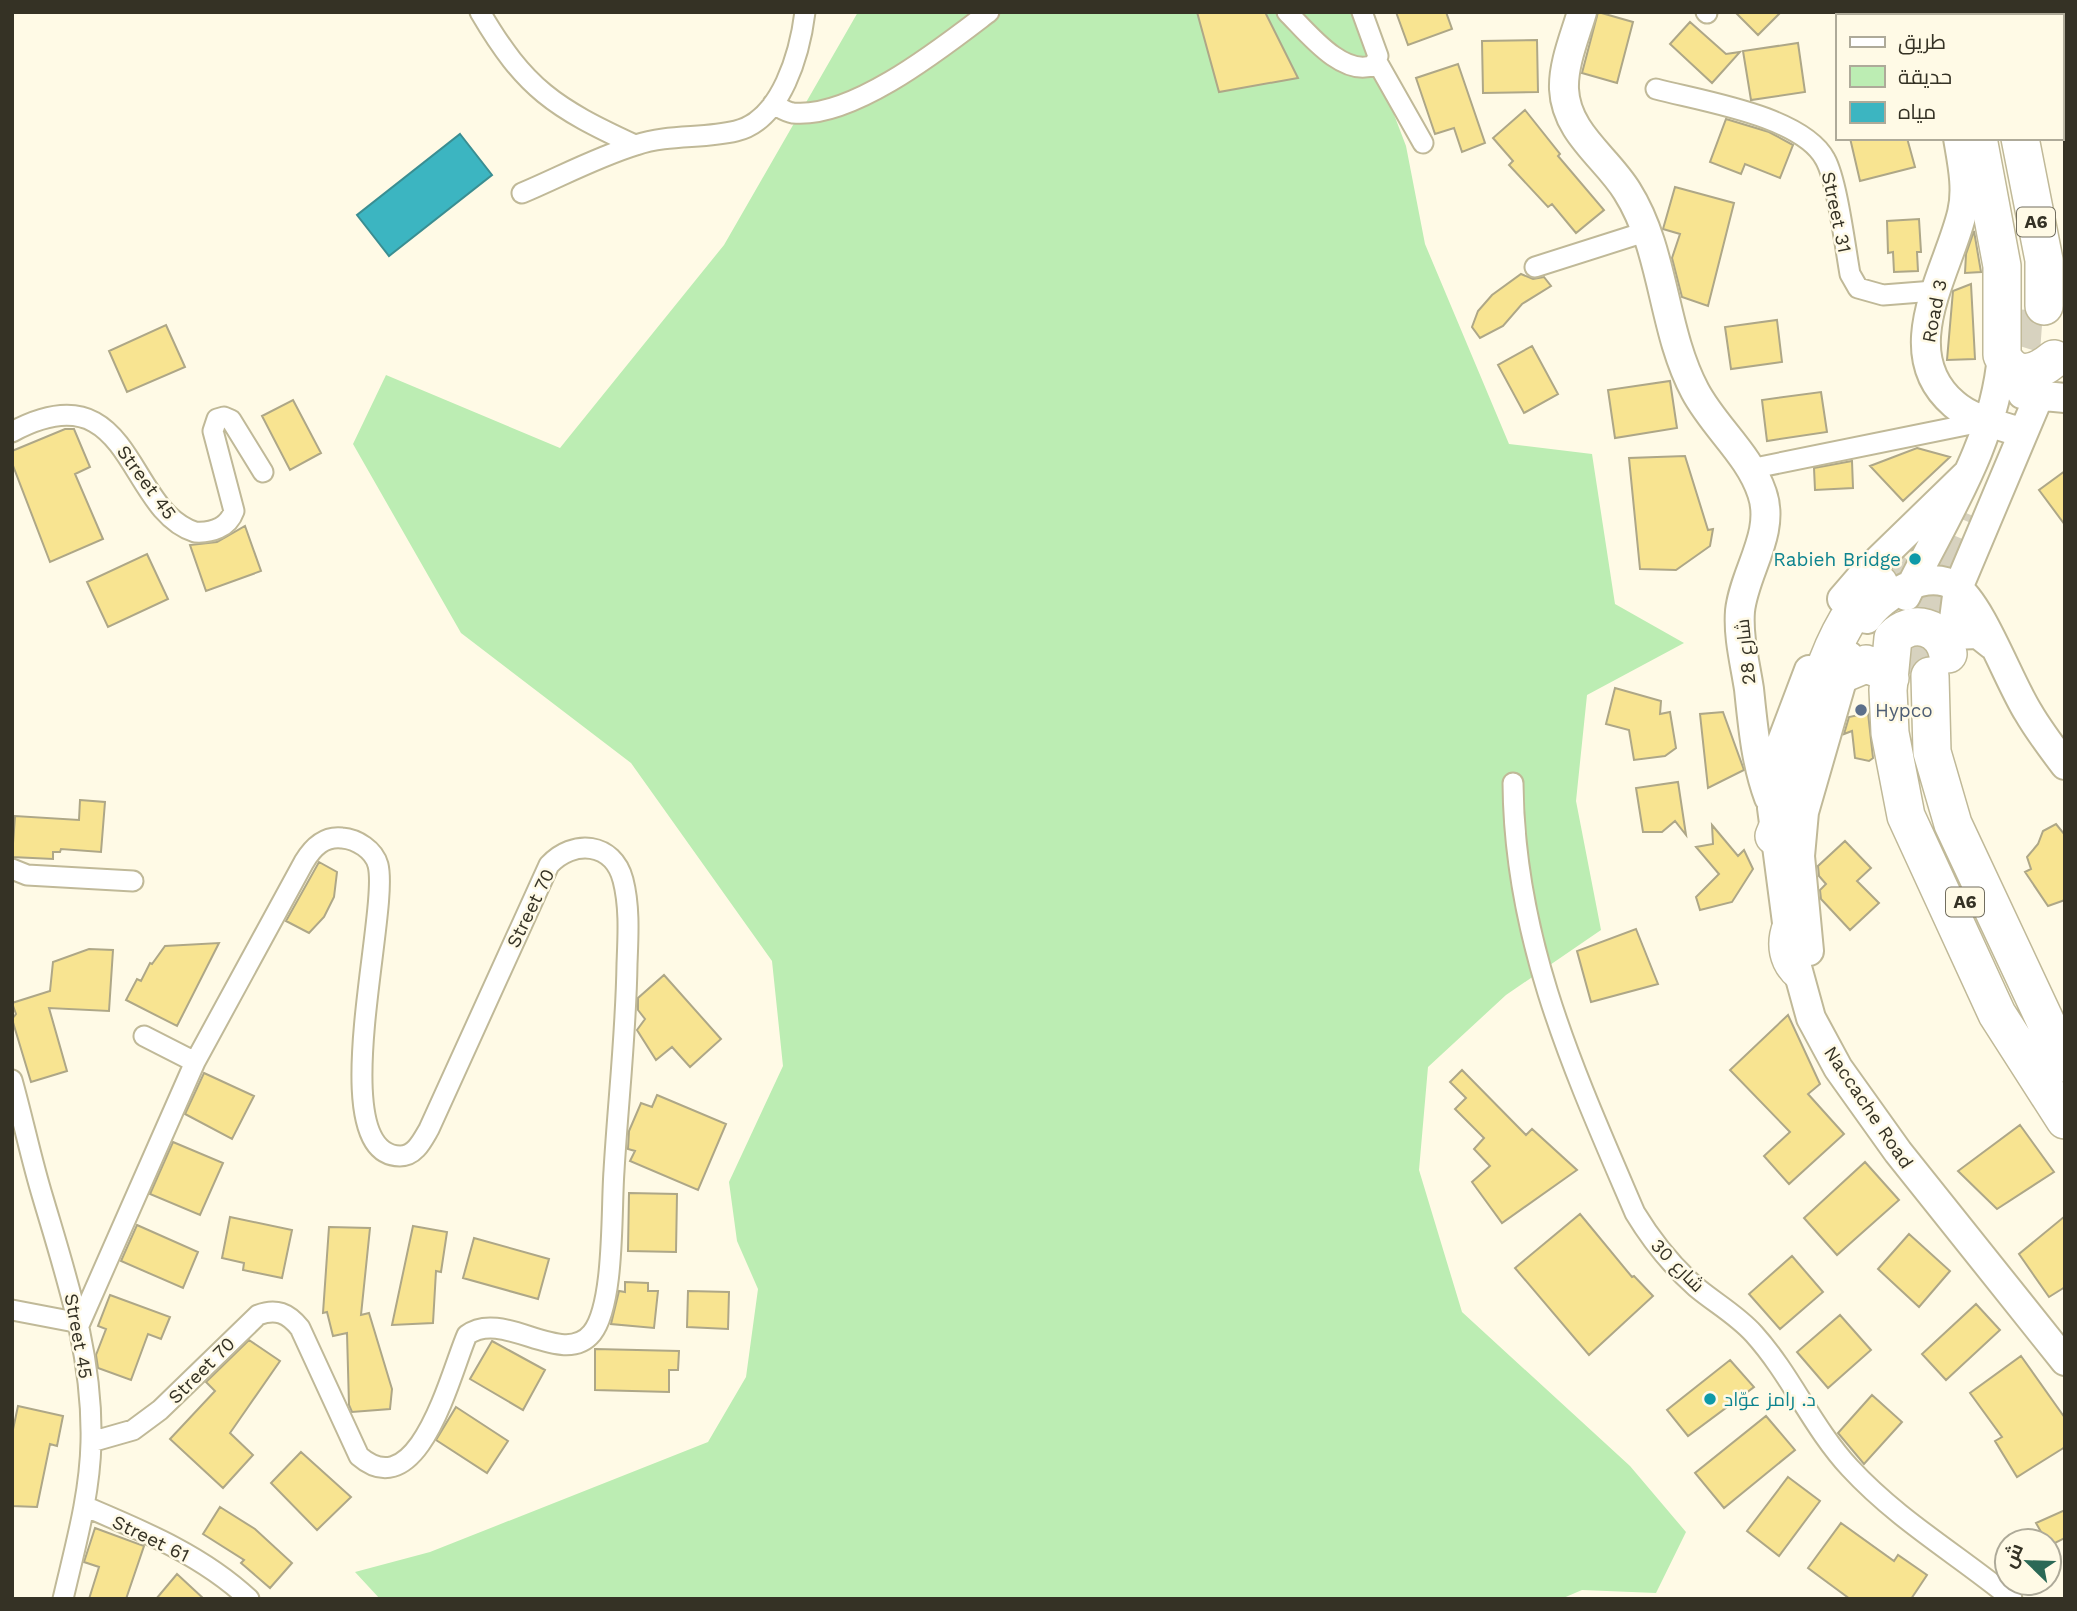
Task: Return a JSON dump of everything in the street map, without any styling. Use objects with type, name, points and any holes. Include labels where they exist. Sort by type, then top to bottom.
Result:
[{"type":"highway","points":[[1978,140],[2003,266],[2002,355],[2007,366],[2021,372],[2040,371],[2051,318]]},
{"type":"highway","name":"A6","points":[[1999,140],[2022,258],[2051,318]]},
{"type":"highway","name":"A6","points":[[2020,140],[2044,260],[2051,318]]},
{"type":"highway","points":[[2037,140],[2051,318],[2052,397]]},
{"type":"highway","points":[[1773,822],[1791,798],[1830,656],[1848,619],[1899,586]]},
{"type":"highway","points":[[1842,674],[1866,664],[1882,670],[1926,663],[1943,640],[1926,627],[1911,627],[1893,638],[1926,663]]},
{"type":"highway","name":"A6","points":[[1926,663],[1944,719],[1960,793],[1982,854],[1979,881],[2065,1063]]},
{"type":"highway","name":"A6","points":[[1926,663],[1911,748],[1929,821],[2065,1119]]},
{"type":"street","points":[[480,12],[511,62],[542,93],[587,122],[635,145]]},
{"type":"street","points":[[522,192],[635,145],[671,136],[735,132],[747,128],[773,104],[783,88],[805,12]]},
{"type":"street","points":[[773,104],[789,113],[811,112],[857,98],[902,74],[989,12]]},
{"type":"street","points":[[1287,12],[1342,61],[1363,68],[1374,65],[1376,60]]},
{"type":"street","points":[[1362,12],[1375,44],[1376,60],[1423,143]]},
{"type":"street","name":"شارع 28","points":[[1582,12],[1566,69],[1564,89],[1569,113],[1578,130],[1628,191],[1644,232],[1684,367],[1707,410],[1748,465],[1763,495],[1766,509],[1764,529],[1744,590],[1740,611],[1740,637],[1756,750],[1773,822]]},
{"type":"street","name":"Street 31","points":[[1656,89],[1762,119],[1811,141],[1826,161],[1854,283],[1872,294],[1934,291]]},
{"type":"street","name":"Road 3","points":[[1958,140],[1964,177],[1962,213],[1934,291],[1926,334],[1926,354],[1931,373],[1954,404],[1970,415],[2023,433]]},
{"type":"street","points":[[1535,267],[1644,232]]},
{"type":"street","points":[[1893,638],[1900,608],[1899,586],[1966,475],[1989,421],[1998,391],[2002,355]]},
{"type":"street","points":[[1998,391],[2052,397]]},
{"type":"street","points":[[1926,663],[2023,433],[2052,397]]},
{"type":"street","name":"Street 45","points":[[12,432],[63,417],[76,417],[95,424],[118,441],[172,519],[195,532],[222,526],[231,519],[234,511],[213,431],[217,419],[224,417],[231,420],[263,472]]},
{"type":"street","points":[[1748,465],[1989,421]]},
{"type":"street","points":[[1773,822],[1782,744],[1824,630],[1840,602],[1966,475]]},
{"type":"street","points":[[1804,994],[1812,983],[1800,856],[1804,813],[1842,674],[1869,616],[1909,579],[1905,560],[1890,549]]},
{"type":"street","points":[[1899,586],[1934,580],[1958,588],[1972,605],[2027,712],[2065,765]]},
{"type":"street","points":[[1926,663],[1960,632],[1978,634],[1992,645]]},
{"type":"street","points":[[1749,690],[1766,700],[1783,701],[1798,692],[1803,684]]},
{"type":"street","name":"شارع 30","points":[[1513,783],[1517,858],[1546,995],[1604,1141],[1635,1213],[1653,1244],[1696,1287],[1753,1332],[1790,1381],[1824,1437],[1879,1498],[1900,1517],[2012,1599]]},
{"type":"street","name":"Naccache Road","points":[[1773,822],[1785,912],[1804,994],[1838,1068],[1898,1152],[2065,1361]]},
{"type":"street","name":"Street 70","points":[[80,1322],[195,1062],[311,850],[329,838],[355,841],[374,857],[379,873],[361,1063],[364,1118],[370,1136],[382,1150],[394,1155],[410,1154],[429,1129],[549,865],[569,849],[583,848],[608,854],[623,879],[628,919],[626,1027],[614,1171],[611,1248],[602,1305],[591,1334],[583,1342],[565,1345],[499,1328],[474,1330],[467,1335],[434,1419],[410,1458],[399,1466],[384,1468],[368,1463],[349,1439],[300,1328],[280,1312],[266,1311],[246,1326],[160,1410],[133,1430],[91,1442]]},
{"type":"street","points":[[12,869],[27,876],[133,881]]},
{"type":"street","points":[[144,1036],[195,1062]]},
{"type":"street","name":"Street 45","points":[[12,1080],[42,1196],[80,1322],[87,1365],[91,1442],[84,1506],[63,1599]]},
{"type":"street","points":[[12,1310],[80,1322]]},
{"type":"street","name":"Street 61","points":[[84,1506],[167,1541],[232,1582],[249,1599]]},
{"type":"green space","points":[[858,12],[1355,12],[1406,146],[1425,244],[1509,444],[1592,454],[1615,604],[1684,643],[1587,695],[1576,801],[1601,930],[1506,995],[1428,1067],[1419,1170],[1462,1312],[1630,1466],[1686,1532],[1656,1593],[1582,1590],[1561,1599],[380,1599],[355,1572],[430,1552],[708,1442],[746,1377],[758,1289],[737,1241],[729,1182],[783,1066],[772,961],[631,763],[461,633],[353,444],[386,375],[560,448],[724,245]]},
{"type":"water","points":[[460,134],[492,175],[389,256],[357,215]]},
{"type":"building","points":[[1197,12],[1265,12],[1298,78],[1219,92]]},
{"type":"building","points":[[1396,12],[1446,12],[1452,29],[1408,45]]},
{"type":"building","points":[[1598,12],[1633,22],[1617,83],[1582,73]]},
{"type":"building","points":[[1735,12],[1781,12],[1758,35]]},
{"type":"building","points":[[1690,22],[1726,54],[1740,52],[1712,83],[1670,44]]},
{"type":"building","points":[[1537,40],[1538,92],[1483,93],[1482,41]]},
{"type":"building","points":[[1798,43],[1805,92],[1751,100],[1743,51]]},
{"type":"building","points":[[1458,64],[1485,143],[1462,152],[1454,128],[1435,134],[1416,78]]},
{"type":"building","points":[[1525,110],[1560,154],[1558,156],[1604,210],[1576,233],[1552,204],[1548,207],[1509,165],[1513,161],[1493,138]]},
{"type":"building","points":[[1726,119],[1769,132],[1793,145],[1780,178],[1745,164],[1741,174],[1710,162]]},
{"type":"building","points":[[1850,140],[1908,140],[1915,167],[1860,181]]},
{"type":"building","points":[[1675,187],[1734,203],[1708,306],[1682,297],[1672,258],[1680,234],[1663,229]]},
{"type":"building","points":[[1919,219],[1921,252],[1917,252],[1918,271],[1894,272],[1893,252],[1888,253],[1887,221]]},
{"type":"building","points":[[1974,231],[1981,272],[1965,273],[1966,254]]},
{"type":"building","points":[[1521,274],[1533,279],[1544,277],[1551,286],[1522,304],[1503,326],[1480,338],[1472,327],[1478,311],[1492,295]]},
{"type":"building","points":[[1971,284],[1975,359],[1947,360],[1953,291]]},
{"type":"building","points":[[1777,320],[1782,362],[1731,369],[1725,327]]},
{"type":"building","points":[[166,325],[185,367],[127,392],[109,351]]},
{"type":"building","points":[[1532,346],[1558,394],[1524,413],[1498,365]]},
{"type":"building","points":[[1670,381],[1677,428],[1615,438],[1608,390]]},
{"type":"building","points":[[1821,392],[1827,432],[1767,441],[1762,400]]},
{"type":"building","points":[[293,400],[321,453],[290,470],[262,416]]},
{"type":"building","points":[[65,429],[74,429],[90,467],[75,474],[103,539],[50,562],[12,463],[12,451]]},
{"type":"building","points":[[1917,448],[1950,457],[1903,501],[1870,466]]},
{"type":"building","points":[[1685,456],[1708,530],[1713,529],[1710,546],[1676,570],[1640,569],[1629,458]]},
{"type":"building","points":[[1852,461],[1853,488],[1815,490],[1814,468]]},
{"type":"building","points":[[2065,471],[2065,525],[2039,490]]},
{"type":"building","points":[[245,526],[261,571],[206,591],[190,545],[217,542]]},
{"type":"building","points":[[147,554],[168,599],[108,627],[87,582]]},
{"type":"building","points":[[1615,688],[1661,701],[1660,714],[1670,712],[1676,748],[1665,756],[1634,760],[1629,730],[1606,724]]},
{"type":"building","points":[[1723,712],[1744,770],[1708,788],[1700,714]]},
{"type":"building","points":[[1868,713],[1873,758],[1869,761],[1855,758],[1852,731],[1844,734],[1849,717]]},
{"type":"building","points":[[1678,782],[1686,835],[1675,821],[1662,832],[1643,832],[1636,788]]},
{"type":"building","points":[[80,800],[105,802],[101,852],[61,849],[60,852],[53,852],[53,859],[12,857],[15,816],[79,820]]},
{"type":"building","points":[[2056,824],[2065,835],[2065,900],[2048,906],[2025,872],[2031,869],[2027,857],[2038,844],[2043,831]]},
{"type":"building","points":[[1712,825],[1738,856],[1744,850],[1753,869],[1732,902],[1700,910],[1696,897],[1719,874],[1696,847],[1713,844]]},
{"type":"building","points":[[1845,841],[1871,868],[1857,881],[1879,903],[1850,930],[1821,899],[1820,890],[1826,884],[1819,876],[1818,866]]},
{"type":"building","points":[[319,862],[337,872],[334,897],[324,917],[309,933],[286,921]]},
{"type":"building","points":[[1636,929],[1658,984],[1591,1002],[1577,951]]},
{"type":"building","points":[[219,943],[177,1026],[126,1000],[137,979],[141,981],[150,963],[152,964],[165,946]]},
{"type":"building","points":[[89,949],[113,950],[109,1011],[49,1008],[67,1071],[31,1082],[12,1019],[16,1014],[12,1003],[50,991],[53,962]]},
{"type":"building","points":[[664,975],[721,1039],[690,1067],[672,1047],[656,1060],[637,1030],[645,1019],[638,1010],[638,998]]},
{"type":"building","points":[[1788,1015],[1820,1084],[1808,1094],[1844,1134],[1789,1184],[1764,1156],[1790,1132],[1730,1070]]},
{"type":"building","points":[[1462,1070],[1526,1135],[1532,1129],[1577,1170],[1502,1223],[1472,1182],[1490,1166],[1474,1149],[1484,1138],[1455,1109],[1466,1098],[1450,1082]]},
{"type":"building","points":[[204,1073],[254,1096],[232,1139],[185,1114]]},
{"type":"building","points":[[657,1095],[726,1124],[698,1190],[630,1161],[635,1151],[628,1149],[629,1131],[641,1103],[652,1107]]},
{"type":"building","points":[[2020,1125],[2054,1172],[1997,1209],[1958,1171]]},
{"type":"building","points":[[173,1142],[223,1163],[200,1215],[150,1194]]},
{"type":"building","points":[[1865,1162],[1899,1200],[1837,1255],[1804,1218]]},
{"type":"building","points":[[629,1193],[677,1194],[676,1252],[628,1251]]},
{"type":"building","points":[[1580,1214],[1632,1277],[1653,1296],[1589,1355],[1515,1268]]},
{"type":"building","points":[[2065,1216],[2065,1287],[2049,1297],[2019,1254]]},
{"type":"building","points":[[230,1217],[292,1230],[282,1278],[243,1270],[244,1263],[222,1258]]},
{"type":"building","points":[[137,1225],[198,1252],[183,1288],[121,1261]]},
{"type":"building","points":[[413,1226],[447,1232],[441,1272],[436,1271],[433,1323],[392,1325]]},
{"type":"building","points":[[329,1227],[370,1228],[361,1315],[369,1313],[392,1389],[390,1409],[352,1412],[349,1405],[347,1333],[333,1336],[327,1312],[323,1313]]},
{"type":"building","points":[[1909,1234],[1950,1271],[1919,1307],[1878,1269]]},
{"type":"building","points":[[474,1238],[549,1259],[538,1299],[463,1278]]},
{"type":"building","points":[[1792,1256],[1823,1292],[1780,1329],[1749,1294]]},
{"type":"building","points":[[625,1282],[648,1283],[648,1291],[658,1291],[654,1328],[611,1324],[619,1291],[625,1292]]},
{"type":"building","points":[[688,1291],[729,1292],[728,1329],[687,1327]]},
{"type":"building","points":[[110,1295],[170,1317],[161,1339],[148,1334],[131,1380],[98,1368],[96,1355],[106,1329],[98,1326]]},
{"type":"building","points":[[1976,1304],[2000,1330],[1946,1380],[1922,1354]]},
{"type":"building","points":[[1840,1315],[1871,1350],[1828,1388],[1797,1352]]},
{"type":"building","points":[[249,1340],[280,1361],[230,1433],[253,1455],[223,1488],[170,1439],[215,1391],[206,1382]]},
{"type":"building","points":[[492,1341],[545,1370],[523,1410],[470,1379]]},
{"type":"building","points":[[595,1349],[679,1351],[678,1370],[669,1370],[669,1392],[595,1390]]},
{"type":"building","points":[[2021,1356],[2065,1418],[2065,1447],[2017,1477],[1995,1441],[2002,1437],[1970,1393]]},
{"type":"building","name":"د. رامز عوّاد","points":[[1730,1360],[1754,1387],[1688,1436],[1667,1410]]},
{"type":"building","points":[[1872,1395],[1902,1422],[1864,1464],[1838,1433]]},
{"type":"building","points":[[18,1406],[63,1416],[57,1446],[50,1444],[37,1507],[12,1506],[12,1434]]},
{"type":"building","points":[[456,1407],[508,1441],[487,1473],[436,1440]]},
{"type":"building","points":[[1766,1416],[1795,1450],[1724,1508],[1695,1473]]},
{"type":"building","points":[[301,1452],[351,1497],[317,1530],[271,1483]]},
{"type":"building","points":[[1788,1477],[1820,1501],[1779,1556],[1747,1531]]},
{"type":"building","points":[[220,1507],[255,1529],[292,1563],[270,1588],[241,1563],[244,1560],[203,1534]]},
{"type":"building","points":[[2065,1510],[2065,1538],[2063,1539],[2063,1527],[2038,1527],[2036,1523]]},
{"type":"building","points":[[1841,1523],[1894,1561],[1898,1555],[1927,1575],[1911,1599],[1850,1599],[1808,1568]]},
{"type":"building","points":[[95,1528],[144,1546],[126,1599],[89,1599],[99,1567],[84,1562]]},
{"type":"building","points":[[177,1574],[204,1599],[156,1599]]},
{"type":"tunnel","points":[[2005,399],[2022,345],[2025,304]]},
{"type":"tunnel","points":[[1879,584],[1952,508]]},
{"type":"tunnel","points":[[1909,674],[1917,618],[1961,511]]},
{"type":"place","name":"Rabieh Bridge","points":[[1915,559]]},
{"type":"place","name":"Hypco","points":[[1861,710]]},
{"type":"place","name":"د. رامز عوّاد","points":[[1710,1399]]}]
